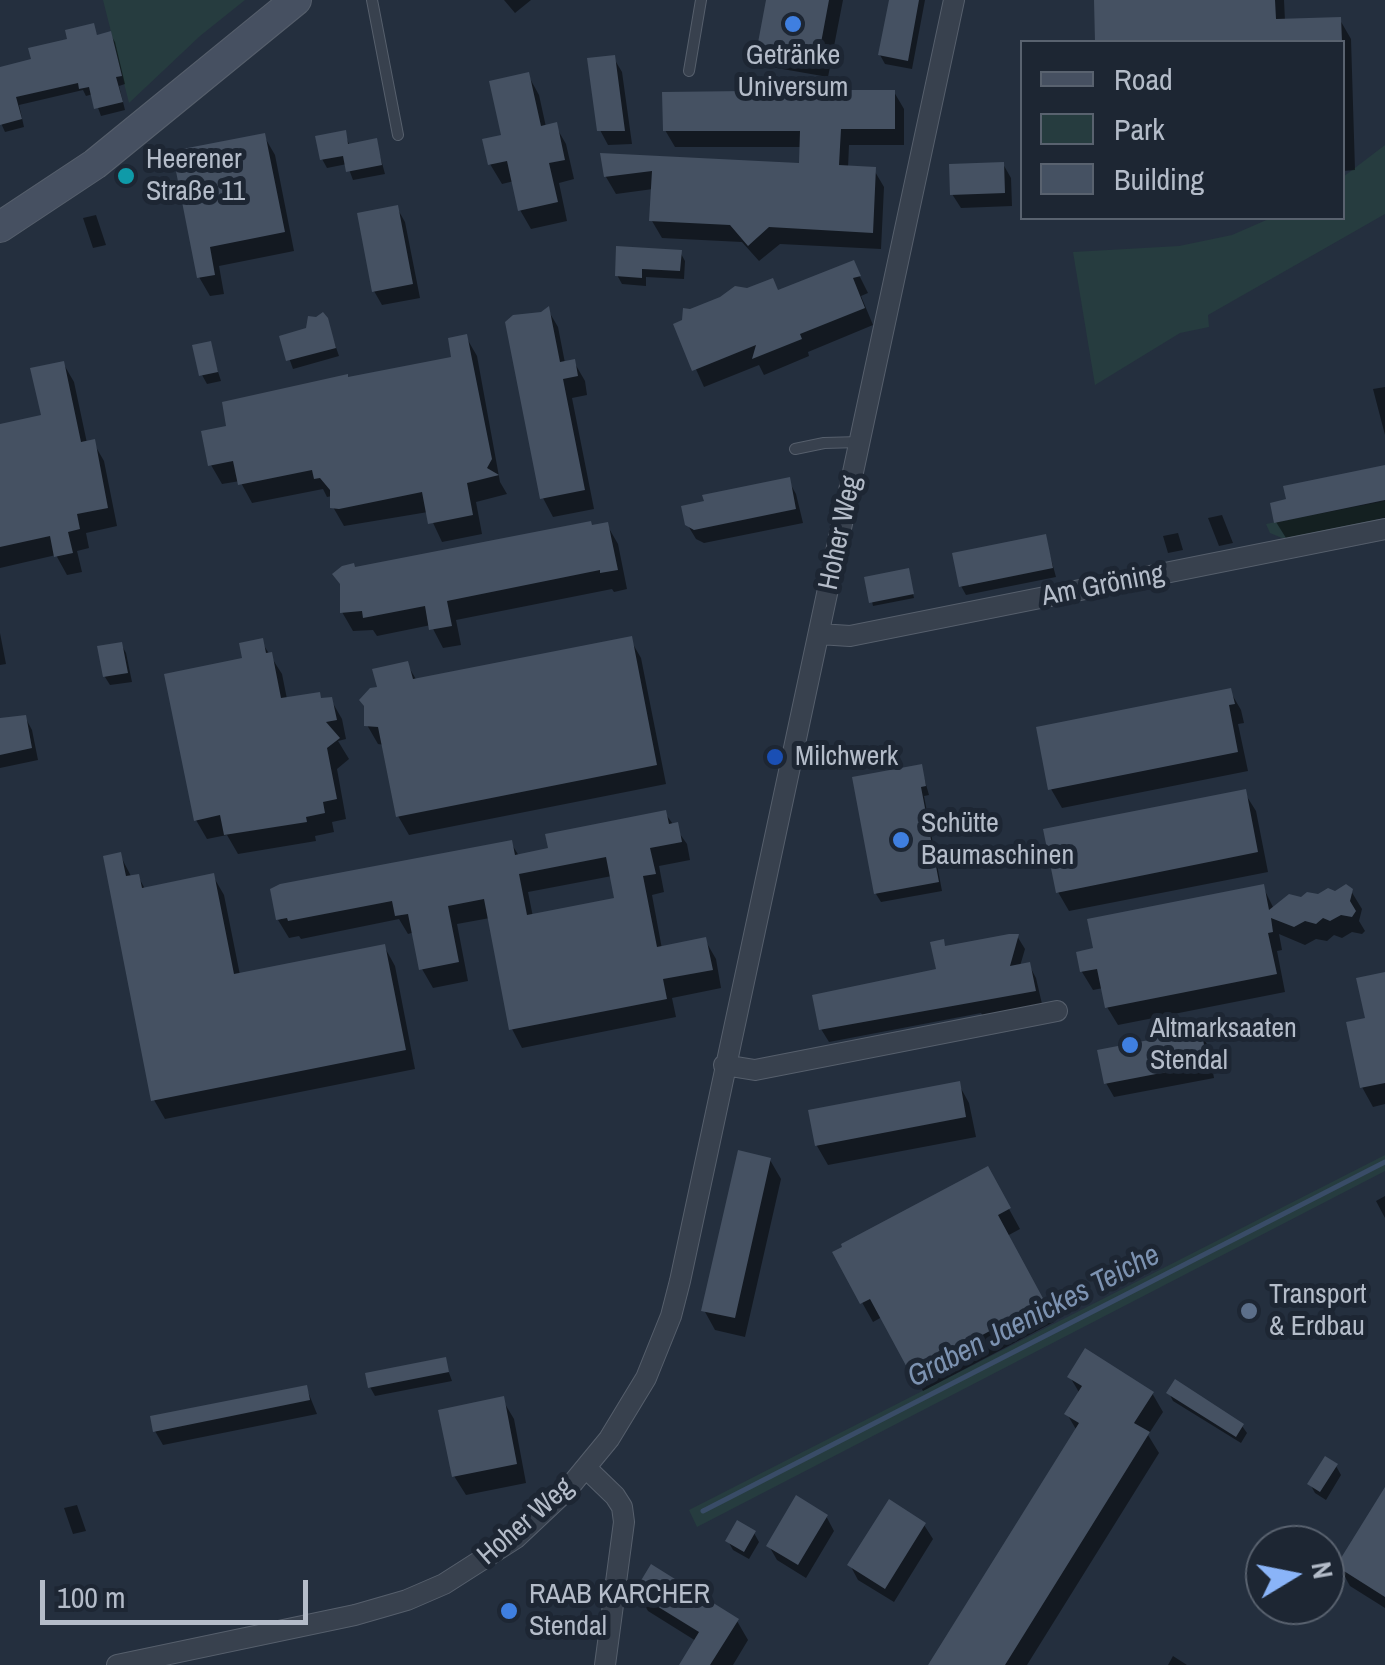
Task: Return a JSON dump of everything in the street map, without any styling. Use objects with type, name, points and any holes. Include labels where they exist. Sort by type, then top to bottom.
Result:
[{"type":"main road","points":[[0,227],[95,164],[296,0]]},
{"type":"street","name":"Hoher Weg","points":[[116,1665],[343,1618],[407,1600],[456,1578],[516,1538],[586,1468],[646,1378],[671,1316],[954,0]]},
{"type":"street","name":"Am Gröning","points":[[819,634],[850,636],[1385,528]]},
{"type":"street","points":[[724,1065],[755,1070],[1057,1011]]},
{"type":"street","name":"Hoher Weg","points":[[586,1468],[615,1496],[622,1506],[624,1522],[605,1665]]},
{"type":"lane","points":[[372,0],[398,134]]},
{"type":"lane","points":[[689,72],[702,0]]},
{"type":"lane","points":[[794,449],[860,442]]},
{"type":"green space","points":[[103,0],[245,0],[129,103]]},
{"type":"green space","points":[[1385,145],[1385,214],[1208,315],[1209,327],[1180,333],[1095,385],[1073,252],[1179,246],[1232,235],[1266,220],[1345,220],[1345,175]]},
{"type":"green space","points":[[1385,501],[1385,517],[1321,536],[1282,538],[1270,533],[1266,524]]},
{"type":"green space","points":[[1385,1155],[1385,1171],[697,1527],[689,1510]]},
{"type":"building","name":"Getränke Universum","points":[[766,0],[829,0],[818,59],[757,48]]},
{"type":"building","points":[[889,0],[919,0],[908,61],[878,55]]},
{"type":"building","points":[[1094,0],[1275,0],[1276,19],[1341,17],[1342,40],[1095,40]]},
{"type":"building","points":[[94,23],[97,35],[111,31],[122,76],[116,77],[123,102],[94,109],[89,87],[79,89],[78,83],[16,97],[22,119],[0,125],[0,67],[31,59],[28,48],[67,39],[65,30]]},
{"type":"building","points":[[615,55],[625,131],[597,131],[587,58]]},
{"type":"building","points":[[529,72],[541,126],[557,122],[565,160],[549,163],[558,202],[518,211],[507,161],[488,165],[482,139],[501,135],[489,81]]},
{"type":"building","points":[[895,90],[895,129],[841,129],[839,165],[876,167],[873,233],[769,227],[748,246],[730,225],[649,221],[652,171],[604,177],[600,153],[799,163],[800,131],[663,131],[662,92]]},
{"type":"building","points":[[346,130],[348,144],[377,138],[382,165],[346,172],[343,156],[320,160],[315,136]]},
{"type":"building","points":[[265,133],[285,232],[210,247],[215,275],[197,278],[172,151]]},
{"type":"building","points":[[1004,162],[1005,193],[950,195],[949,164]]},
{"type":"building","points":[[398,205],[413,284],[372,292],[357,213]]},
{"type":"building","points":[[616,246],[682,250],[680,271],[642,269],[642,278],[615,276]]},
{"type":"building","points":[[854,260],[861,276],[853,278],[865,308],[800,334],[802,339],[752,359],[756,345],[692,371],[673,324],[682,320],[683,308],[720,297],[735,286],[747,288],[773,278],[778,290]]},
{"type":"building","points":[[549,306],[560,362],[575,359],[578,376],[563,379],[585,490],[540,499],[505,322],[513,315],[541,312]]},
{"type":"building","points":[[323,312],[336,348],[286,361],[279,336],[306,328],[308,316],[316,317]]},
{"type":"building","points":[[467,334],[492,459],[487,468],[499,475],[467,483],[473,515],[428,524],[422,492],[330,508],[330,490],[320,478],[314,479],[312,470],[238,485],[233,461],[208,466],[201,431],[226,426],[222,402],[348,374],[451,357],[448,338]]},
{"type":"building","points":[[211,341],[218,372],[199,376],[192,345]]},
{"type":"building","points":[[64,361],[81,442],[95,439],[108,508],[77,514],[80,529],[68,532],[73,553],[54,557],[50,536],[0,547],[0,424],[41,415],[30,368]]},
{"type":"building","points":[[1385,465],[1385,500],[1274,523],[1270,503],[1286,499],[1283,486]]},
{"type":"building","points":[[790,477],[796,509],[694,530],[685,525],[681,506],[704,501],[702,495]]},
{"type":"building","points":[[591,521],[592,525],[608,522],[618,570],[600,570],[447,601],[452,626],[429,630],[425,606],[363,618],[362,611],[340,613],[340,584],[332,574],[342,566],[354,563],[355,567]]},
{"type":"building","points":[[1046,534],[1053,568],[959,587],[952,553]]},
{"type":"building","points":[[909,568],[914,594],[869,603],[864,577]]},
{"type":"building","points":[[632,636],[657,765],[396,817],[378,727],[364,726],[364,706],[359,700],[370,688],[377,687],[372,669],[408,661],[413,679]]},
{"type":"building","points":[[263,638],[266,653],[272,652],[281,698],[320,692],[321,698],[332,697],[337,720],[326,722],[340,738],[327,748],[337,799],[323,802],[325,813],[306,817],[307,822],[224,835],[220,815],[194,821],[164,674],[242,658],[239,643]]},
{"type":"building","points":[[122,642],[128,673],[103,677],[97,646]]},
{"type":"building","points":[[1231,688],[1235,704],[1229,705],[1238,752],[1048,790],[1036,727]]},
{"type":"building","points":[[26,715],[32,748],[0,755],[0,718]]},
{"type":"building","points":[[922,764],[926,786],[921,787],[939,882],[874,894],[852,777]]},
{"type":"building","points":[[1246,789],[1258,852],[1056,893],[1043,829]]},
{"type":"building","points":[[666,810],[669,824],[678,822],[682,842],[650,848],[656,874],[643,876],[657,947],[706,937],[713,970],[663,979],[667,999],[509,1030],[484,899],[448,906],[459,962],[419,970],[408,914],[395,916],[392,901],[276,920],[270,889],[280,884],[512,840],[515,855],[548,848],[545,834]],"holes":[[[606,857],[614,898],[527,915],[519,874]]]},
{"type":"building","points":[[121,852],[126,876],[139,874],[142,888],[214,873],[234,974],[385,944],[406,1050],[151,1101],[103,856]]},
{"type":"building","points":[[1264,884],[1269,910],[1289,894],[1301,897],[1328,888],[1335,891],[1346,884],[1353,889],[1350,901],[1356,911],[1352,917],[1341,915],[1330,921],[1323,918],[1316,924],[1305,921],[1294,927],[1271,918],[1273,932],[1268,933],[1277,974],[1105,1008],[1097,969],[1080,972],[1076,952],[1093,948],[1087,919]]},
{"type":"building","points":[[1019,934],[1010,966],[1030,962],[1036,991],[819,1030],[812,995],[936,969],[930,942],[944,939],[945,946]]},
{"type":"building","points":[[1385,972],[1385,1083],[1360,1088],[1346,1022],[1365,1018],[1356,978]]},
{"type":"building","points":[[1201,1030],[1208,1064],[1104,1084],[1097,1050]]},
{"type":"building","points":[[960,1081],[966,1117],[815,1146],[808,1110]]},
{"type":"building","points":[[738,1150],[771,1158],[735,1318],[701,1311]]},
{"type":"building","points":[[988,1166],[1011,1208],[998,1215],[1045,1302],[910,1373],[870,1299],[860,1304],[832,1252]]},
{"type":"building","points":[[1085,1348],[1154,1392],[1134,1423],[1150,1432],[1005,1665],[928,1665],[1079,1423],[1064,1414],[1082,1386],[1067,1377]]},
{"type":"building","points":[[446,1357],[449,1372],[368,1388],[365,1373]]},
{"type":"building","points":[[1175,1379],[1244,1424],[1236,1437],[1166,1393]]},
{"type":"building","points":[[307,1385],[310,1400],[153,1432],[150,1416]]},
{"type":"building","points":[[504,1396],[517,1464],[452,1477],[438,1410]]},
{"type":"building","points":[[1325,1456],[1338,1464],[1320,1492],[1307,1484]]},
{"type":"building","points":[[1385,1487],[1385,1597],[1345,1572],[1345,1551]]},
{"type":"building","points":[[796,1495],[828,1515],[798,1565],[766,1546]]},
{"type":"building","points":[[889,1499],[926,1523],[885,1589],[847,1565]]},
{"type":"building","points":[[737,1520],[756,1531],[744,1552],[725,1541]]},
{"type":"building","points":[[651,1564],[739,1619],[710,1665],[679,1665],[699,1632],[634,1592]]},
{"type":"waterway","name":"Graben Jaenickes Teiche","points":[[703,1511],[1385,1162]]},
{"type":"place","name":"Getränke Universum","points":[[793,24]]},
{"type":"place","name":"Heerener Straße 11","points":[[126,176]]},
{"type":"place","name":"Milchwerk","points":[[775,757]]},
{"type":"place","name":"Schütte Baumaschinen","points":[[901,840]]},
{"type":"place","name":"Altmarksaaten Stendal","points":[[1130,1045]]},
{"type":"place","name":"Transport & Erdbau","points":[[1249,1311]]},
{"type":"place","name":"RAAB KARCHER Stendal","points":[[509,1611]]}]
